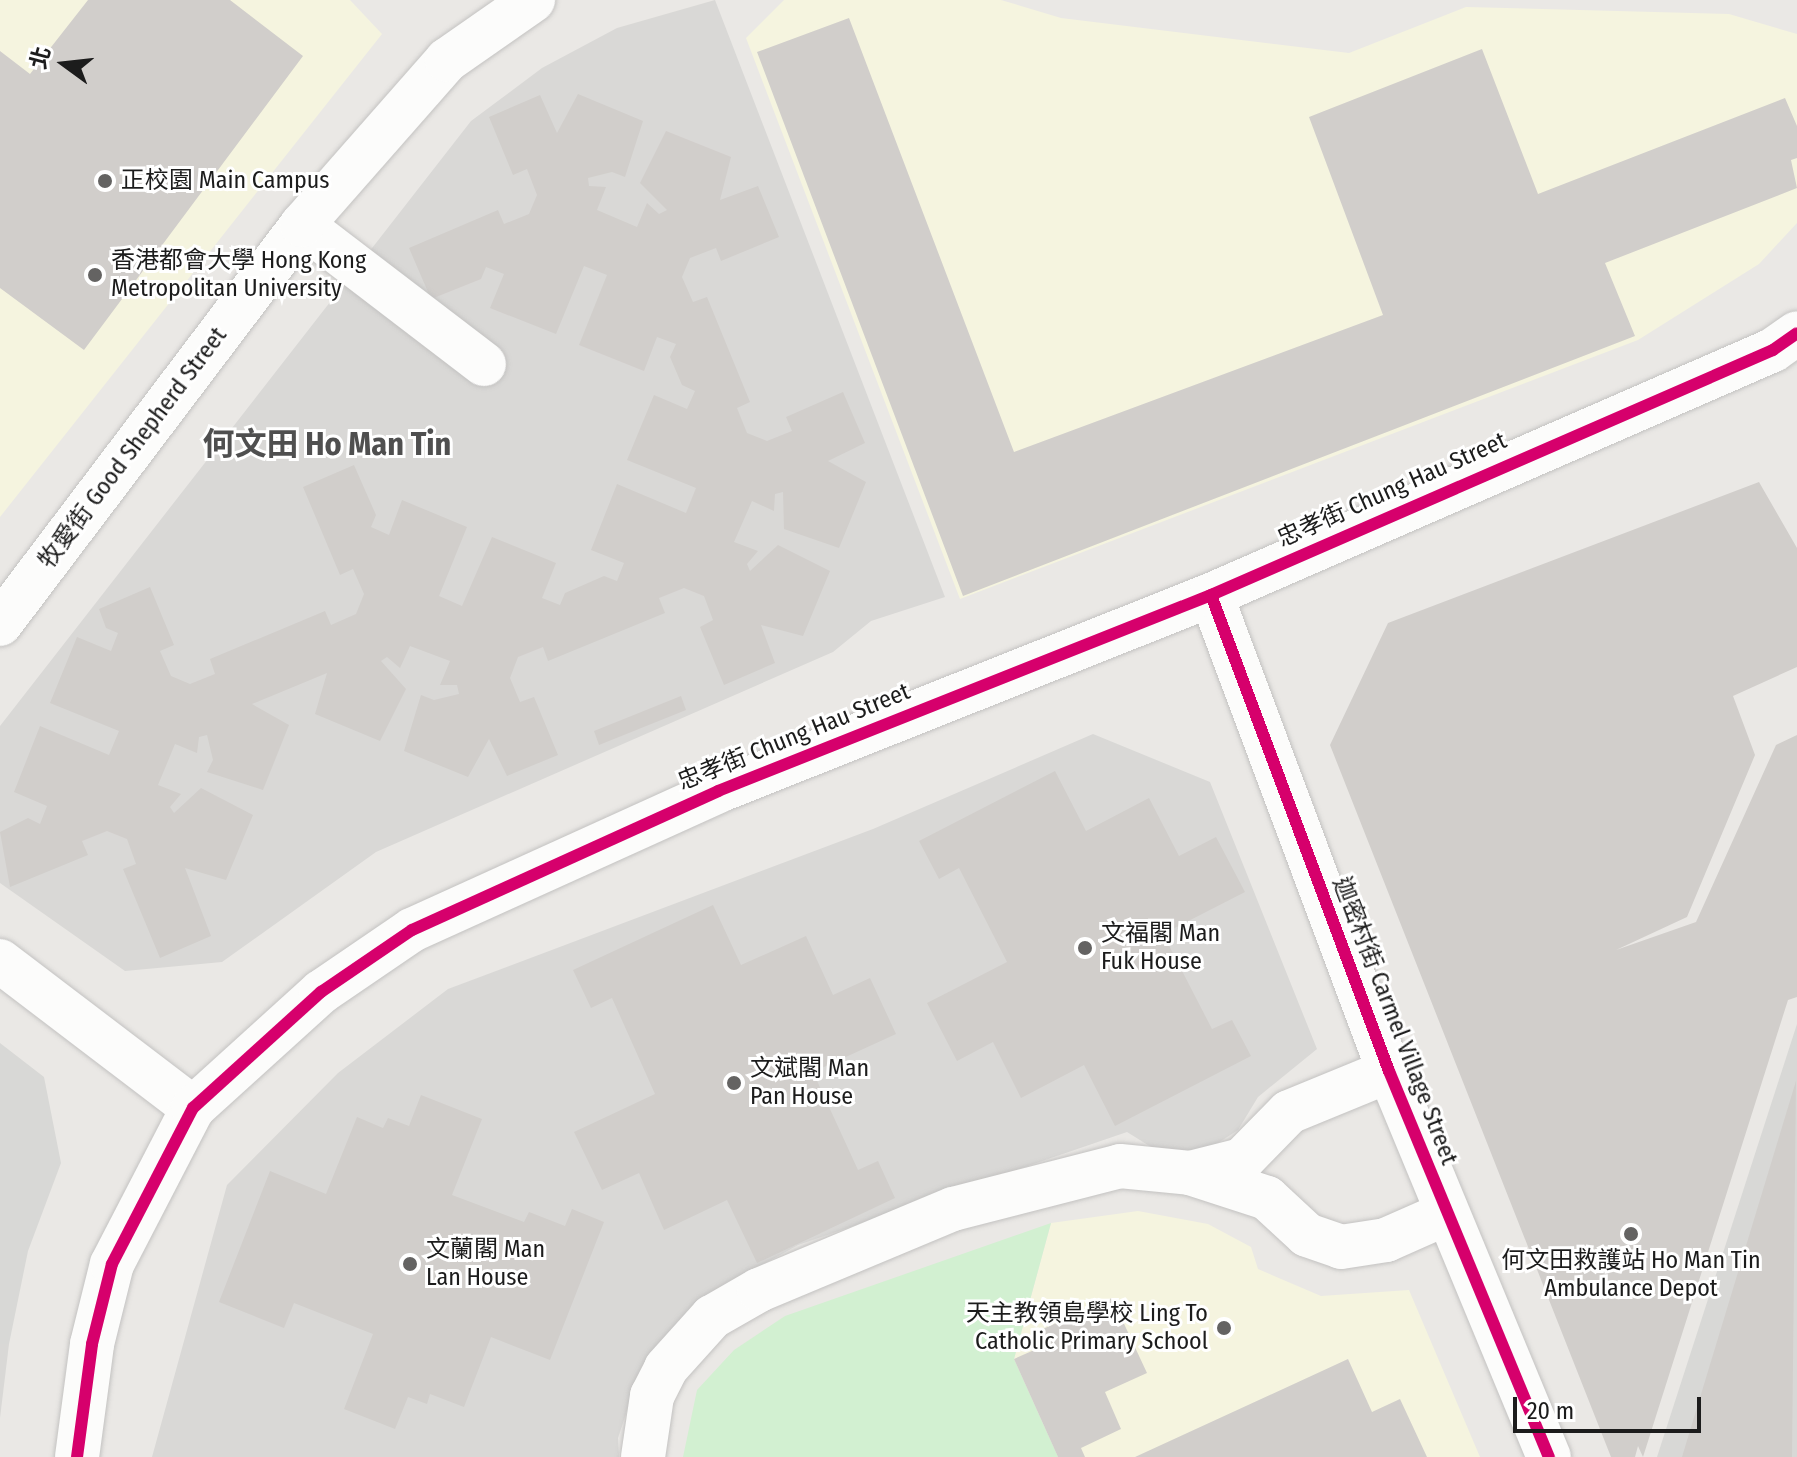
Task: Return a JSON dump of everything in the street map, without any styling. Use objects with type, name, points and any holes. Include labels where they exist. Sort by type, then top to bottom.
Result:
[{"type":"street","name":"牧愛街 Good Shepherd Street","points":[[0,624],[302,225],[447,60],[533,0]]},
{"type":"street","points":[[302,225],[484,364]]},
{"type":"street","name":"忠孝街 Chung Hau Street","points":[[77,1457],[92,1344],[112,1264],[193,1108],[321,992],[412,930],[510,880],[1211,595],[1773,350],[1797,333]]},
{"type":"street","name":"迦密村街 Carmel Village Street","points":[[1211,595],[1445,1214],[1549,1457]]},
{"type":"street","points":[[0,961],[193,1108]]},
{"type":"street","points":[[1190,1173],[1242,1160],[1289,1112],[1389,1071]]},
{"type":"street","points":[[643,1457],[652,1396],[666,1368],[712,1317],[759,1290],[953,1209],[1120,1166],[1190,1173],[1267,1198],[1307,1235],[1341,1247],[1386,1240],[1445,1214]]},
{"type":"shaded area","name":"香港都會大學 Hong Kong Metropolitan University","points":[[0,0],[350,0],[382,34],[0,517]]},
{"type":"shaded area","points":[[715,0],[945,597],[871,621],[833,652],[376,852],[222,962],[125,971],[0,883],[0,726],[471,121],[542,68],[617,28]]},
{"type":"shaded area","points":[[784,0],[1001,0],[1061,18],[1349,53],[1466,7],[1729,14],[1797,34],[1797,223],[1759,264],[1638,340],[960,599],[746,38]]},
{"type":"shaded area","points":[[1093,734],[1210,782],[1317,1049],[1258,1097],[1238,1130],[1207,1150],[1164,1155],[1127,1132],[798,1245],[703,1298],[641,1368],[618,1438],[619,1457],[152,1457],[227,1185],[338,1073],[448,989],[873,829]]},
{"type":"shaded area","points":[[1797,1024],[1797,1457],[1657,1457]]},
{"type":"shaded area","points":[[0,1043],[44,1077],[61,1163],[28,1251],[9,1344],[0,1344]]},
{"type":"shaded area","name":"天主教領島學校 Ling To Catholic Primary School","points":[[1138,1211],[1208,1224],[1251,1247],[1258,1269],[1321,1296],[1409,1290],[1480,1457],[1058,1457],[1014,1359],[1051,1223]]},
{"type":"shaded area","points":[[0,1344],[9,1344],[0,1418]]},
{"type":"green space","points":[[1051,1223],[1014,1359],[1058,1457],[683,1457],[697,1390],[734,1350],[785,1316]]},
{"type":"building","name":"香港都會大學 Hong Kong Metropolitan University","points":[[88,0],[230,0],[303,56],[84,350],[0,288],[0,51],[30,74]]},
{"type":"building","points":[[849,18],[1014,452],[1383,315],[1309,117],[1482,49],[1538,194],[1785,98],[1797,126],[1797,158],[1791,160],[1797,188],[1605,263],[1635,336],[963,596],[757,52]]},
{"type":"building","points":[[578,94],[643,121],[625,177],[612,172],[588,178],[589,186],[606,187],[597,210],[637,227],[647,203],[659,214],[667,210],[640,183],[666,131],[731,157],[720,200],[758,186],[779,237],[721,261],[716,248],[690,258],[682,277],[693,302],[707,297],[750,402],[737,408],[747,433],[767,441],[792,431],[786,417],[843,392],[865,443],[828,461],[866,482],[839,548],[784,529],[783,492],[775,494],[774,511],[752,501],[734,542],[758,551],[747,564],[750,571],[778,545],[830,571],[803,636],[761,625],[775,663],[724,685],[700,627],[713,620],[704,596],[684,588],[659,598],[665,613],[548,661],[543,647],[518,657],[510,678],[520,702],[534,697],[558,755],[507,776],[489,739],[468,777],[404,751],[421,695],[434,700],[459,694],[457,685],[440,685],[450,661],[410,646],[400,668],[387,657],[381,661],[406,689],[380,741],[315,714],[327,673],[252,704],[289,725],[263,790],[207,772],[213,760],[207,735],[199,737],[197,753],[175,744],[158,785],[181,794],[170,807],[174,813],[201,788],[253,815],[226,880],[185,868],[211,936],[160,958],[123,869],[136,864],[127,839],[107,831],[82,841],[88,855],[10,887],[0,832],[28,818],[40,824],[47,806],[14,792],[40,726],[109,755],[119,731],[50,703],[77,637],[111,651],[118,633],[106,628],[99,609],[150,587],[174,645],[160,651],[171,676],[190,684],[215,674],[210,659],[325,611],[331,625],[356,614],[364,594],[353,569],[340,575],[303,487],[354,465],[376,515],[371,527],[389,535],[402,500],[467,527],[439,596],[462,606],[492,537],[556,563],[542,598],[560,605],[565,593],[604,576],[617,581],[624,563],[591,550],[617,484],[686,513],[696,488],[627,460],[654,395],[687,409],[695,391],[682,385],[670,357],[676,344],[657,337],[644,371],[579,345],[607,275],[584,266],[556,334],[490,308],[504,274],[486,267],[481,279],[431,299],[409,248],[498,210],[504,224],[529,214],[537,195],[527,169],[513,175],[489,117],[540,95],[557,133]]},
{"type":"building","points":[[1759,482],[1797,548],[1797,667],[1733,696],[1755,755],[1687,917],[1616,950],[1696,922],[1776,745],[1797,735],[1797,997],[1788,1000],[1643,1457],[1638,1446],[1635,1457],[1611,1457],[1330,745],[1388,623]]},
{"type":"building","points":[[681,696],[686,710],[599,745],[594,731]]},
{"type":"building","name":"文福閣 Man Fuk House","points":[[1055,771],[1086,831],[1149,798],[1179,856],[1216,837],[1245,892],[1163,934],[1212,1029],[1232,1020],[1251,1056],[1115,1126],[1084,1065],[1021,1098],[993,1042],[957,1061],[927,1003],[1007,962],[959,868],[939,879],[919,841]]},
{"type":"building","name":"文斌閣 Man Pan House","points":[[713,905],[741,965],[806,936],[833,995],[870,978],[896,1034],[813,1072],[858,1170],[878,1161],[895,1198],[757,1263],[727,1200],[664,1230],[639,1173],[602,1190],[574,1132],[655,1094],[612,998],[591,1008],[573,970]]},
{"type":"building","points":[[1796,1081],[1792,1457],[1682,1457]]},
{"type":"building","name":"文蘭閣 Man Lan House","points":[[421,1095],[482,1119],[452,1195],[524,1222],[529,1212],[565,1226],[572,1209],[604,1222],[550,1360],[491,1337],[464,1407],[430,1394],[427,1404],[408,1397],[395,1429],[344,1409],[373,1334],[294,1303],[284,1328],[219,1302],[270,1171],[326,1194],[357,1117],[383,1128],[388,1118],[409,1126]]},
{"type":"building","points":[[1112,1298],[1147,1373],[1105,1392],[1121,1429],[1081,1448],[1085,1457],[1058,1457],[1014,1359],[1041,1347],[1034,1333]]},
{"type":"building","points":[[1348,1359],[1372,1412],[1400,1399],[1427,1457],[1135,1457]]},
{"type":"cycle path","points":[[77,1457],[92,1344],[112,1264],[193,1108],[321,992],[412,930],[718,791],[1211,595],[1773,350],[1797,333]]},
{"type":"cycle path","points":[[1211,595],[1389,1071],[1549,1457]]},
{"type":"place","name":"正校園 Main Campus","points":[[105,181]]},
{"type":"place","name":"香港都會大學 Hong Kong Metropolitan University","points":[[95,275]]},
{"type":"place","name":"文福閣 Man Fuk House","points":[[1085,948]]},
{"type":"place","name":"文斌閣 Man Pan House","points":[[734,1083]]},
{"type":"place","name":"何文田救護站 Ho Man Tin Ambulance Depot","points":[[1631,1234]]},
{"type":"place","name":"文蘭閣 Man Lan House","points":[[410,1264]]},
{"type":"place","name":"天主教領島學校 Ling To Catholic Primary School","points":[[1224,1328]]},
{"type":"district","name":"何文田 Ho Man Tin","points":[[327,444]]}]
